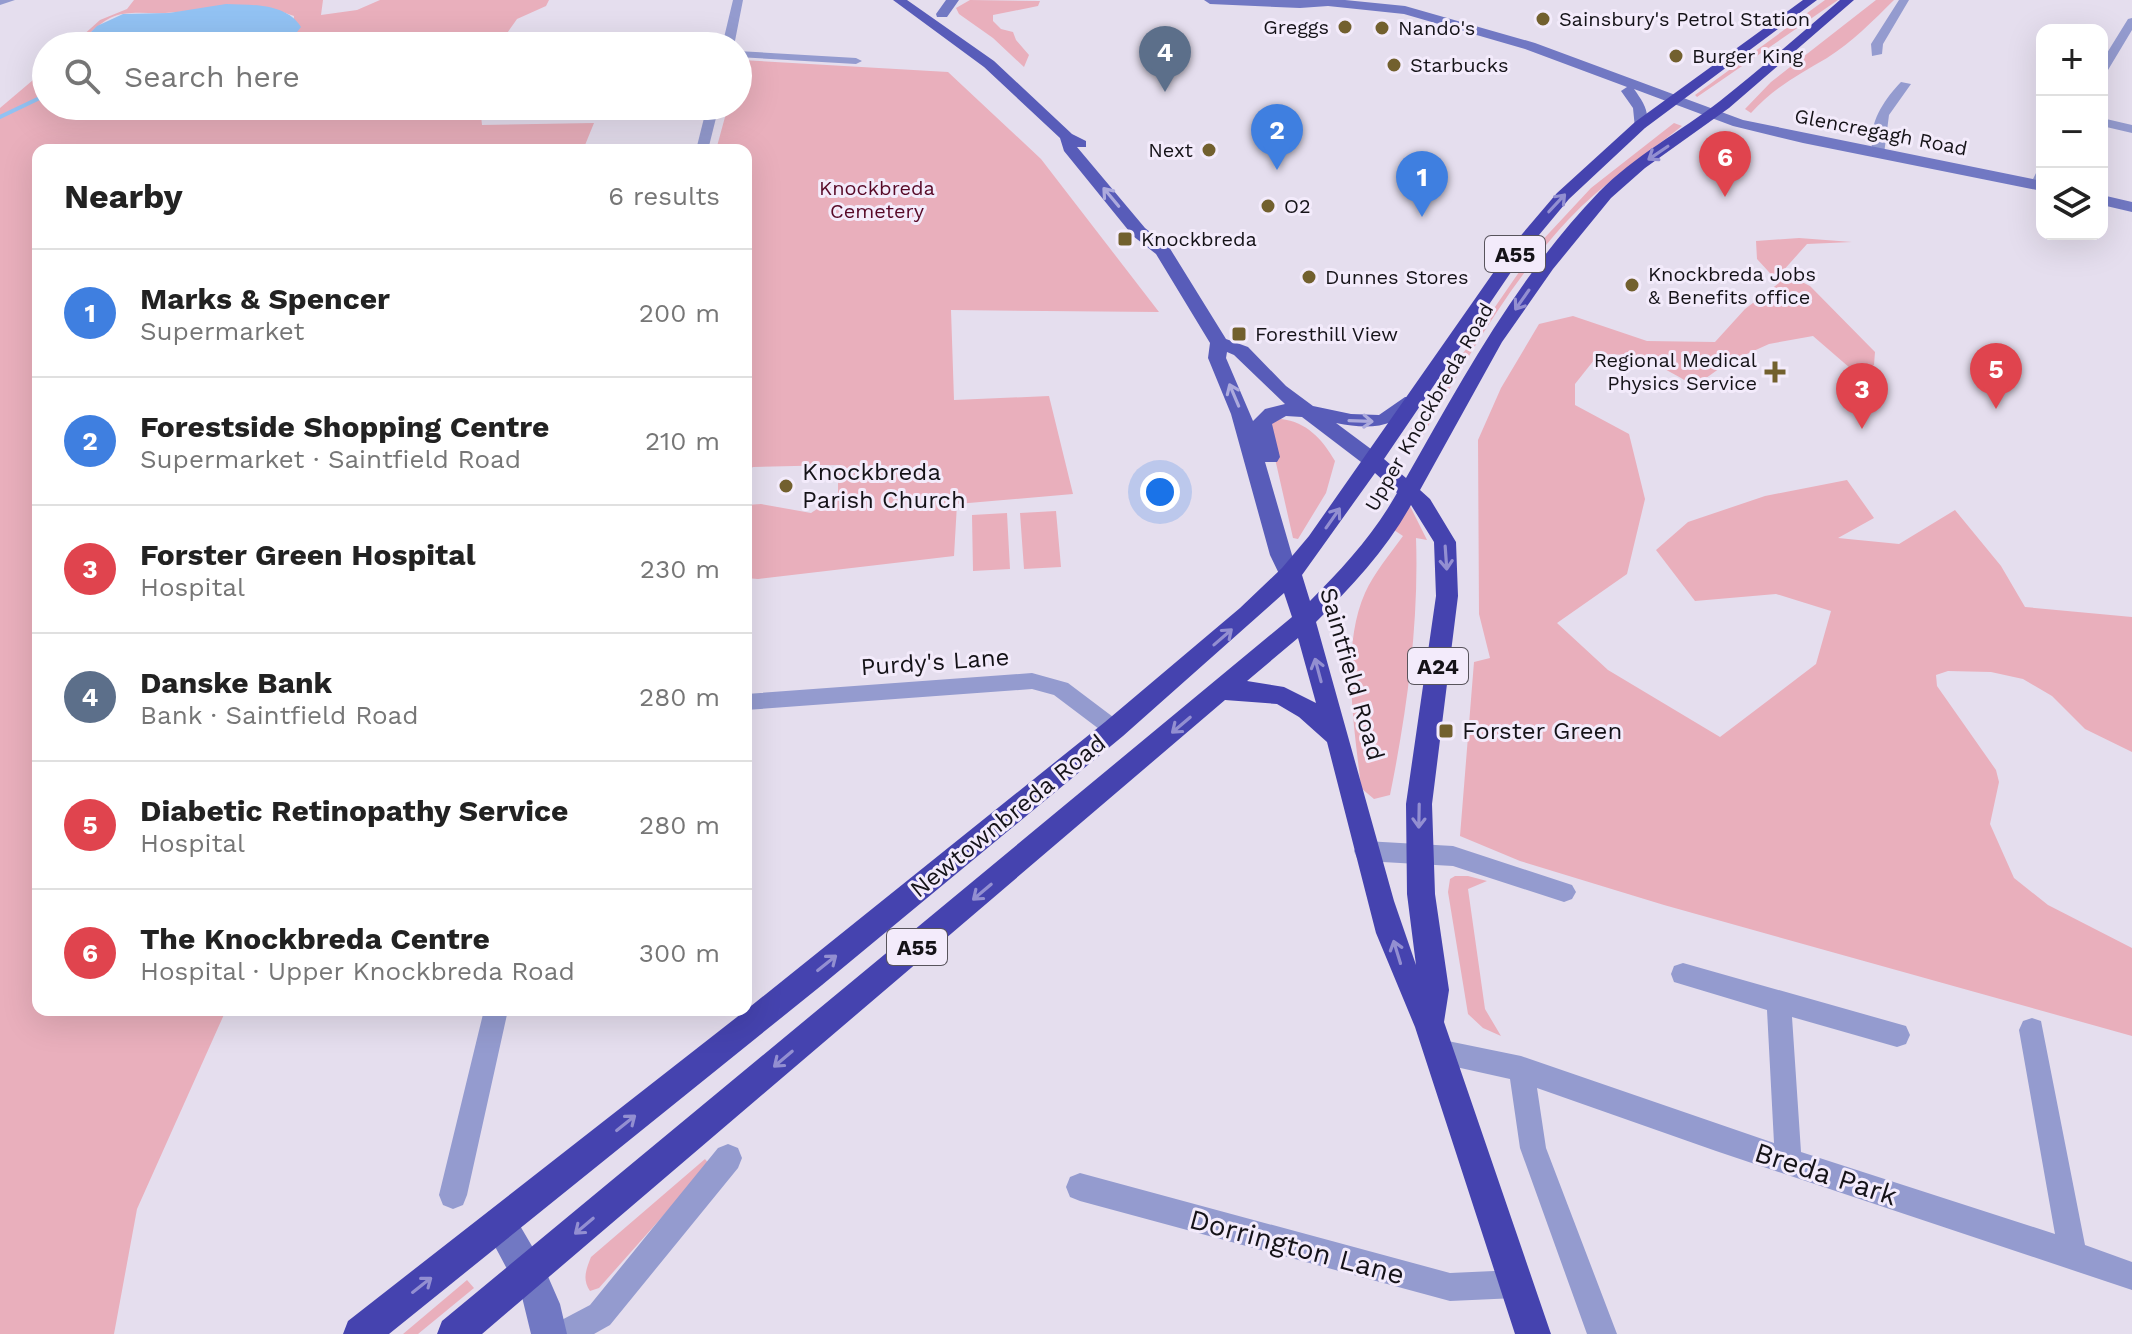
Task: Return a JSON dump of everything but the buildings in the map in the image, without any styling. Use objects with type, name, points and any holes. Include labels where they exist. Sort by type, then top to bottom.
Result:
[{"type":"highway","name":"Upper Knockbreda Road","points":[[1290,574],[1317,541],[1539,222],[1640,125],[1811,0]]},
{"type":"highway","name":"Upper Knockbreda Road","points":[[1304,620],[1367,554],[1411,491],[1493,342],[1547,265],[1605,195],[1703,110],[1743,89],[1848,0]]},
{"type":"highway","points":[[1612,151],[1703,110],[1781,57]]},
{"type":"highway","name":"Saintfield Road","points":[[1372,460],[1411,491],[1434,518],[1445,542],[1448,565],[1441,646],[1419,804],[1419,852],[1428,962],[1434,990],[1434,1037]]},
{"type":"highway","name":"Saintfield Road","points":[[1290,574],[1365,851],[1406,983],[1434,1037],[1533,1334]]},
{"type":"highway","name":"Newtownbreda Road","points":[[500,1224],[1114,729],[1229,632],[1290,574]]},
{"type":"highway","name":"Newtownbreda Road","points":[[529,1272],[1304,620]]},
{"type":"highway","points":[[1222,691],[1276,692],[1311,710],[1336,735]]},
{"type":"highway","name":"A55","points":[[361,1334],[500,1224]]},
{"type":"highway","name":"A55","points":[[455,1334],[529,1272]]},
{"type":"main road","name":"Saintfield Road","points":[[899,0],[989,64],[1067,137],[1069,148],[1139,232],[1163,251],[1219,343],[1241,351],[1267,379],[1372,460]]},
{"type":"main road","name":"Saintfield Road","points":[[921,1],[942,14],[978,47],[989,64]]},
{"type":"main road","points":[[921,1],[945,34]]},
{"type":"main road","name":"Saintfield Road","points":[[1219,343],[1217,358],[1241,414],[1281,555],[1290,574]]},
{"type":"main road","points":[[1305,410],[1353,421],[1379,421],[1394,416],[1412,401]]},
{"type":"main road","name":"A24","points":[[1266,496],[1276,480],[1262,422],[1275,412],[1305,410]]},
{"type":"street","points":[[0,2],[10,0]]},
{"type":"street","points":[[731,32],[738,0]]},
{"type":"street","points":[[942,14],[953,0]]},
{"type":"street","points":[[1210,0],[1300,4],[1408,21],[1436,21],[1496,35],[1553,54],[1673,102]]},
{"type":"street","points":[[1876,54],[1877,44],[1904,0]]},
{"type":"street","points":[[2108,60],[2132,21]]},
{"type":"street","points":[[1553,54],[1578,57],[1657,83],[1699,82]]},
{"type":"street","points":[[1553,54],[1553,62],[1628,91],[1673,102]]},
{"type":"street","points":[[752,55],[856,61]]},
{"type":"street","points":[[1878,154],[1878,131],[1883,111],[1905,84]]},
{"type":"street","points":[[1743,89],[1735,106],[1744,119],[1755,127]]},
{"type":"street","points":[[1628,91],[1640,108],[1640,125]]},
{"type":"street","name":"Glencregagh Road","points":[[1673,102],[1755,127],[1878,154],[2036,181]]},
{"type":"street","points":[[704,144],[710,120]]},
{"type":"street","points":[[2108,123],[2132,129]]},
{"type":"street","points":[[2108,201],[2132,207]]},
{"type":"street","name":"Purdy's Lane","points":[[752,702],[1032,681],[1061,689],[1114,729]]},
{"type":"street","points":[[1365,851],[1453,856],[1564,892]]},
{"type":"street","points":[[1683,974],[1897,1035]]},
{"type":"street","points":[[1779,1001],[1788,1161]]},
{"type":"street","points":[[453,1195],[495,1016]]},
{"type":"street","points":[[2032,1030],[2073,1255]]},
{"type":"street","name":"Breda Park","points":[[1434,1037],[1475,1056],[2132,1276]]},
{"type":"street","points":[[1521,1069],[1533,1148],[1602,1334]]},
{"type":"street","points":[[564,1334],[600,1315],[728,1158]]},
{"type":"street","name":"Dorrington Lane","points":[[1080,1187],[1450,1287],[1516,1284]]},
{"type":"street","points":[[500,1224],[529,1272],[547,1315],[549,1334]]},
{"type":"green space","points":[[134,0],[323,0],[321,15],[357,10],[380,0],[549,0],[546,6],[517,19],[508,32],[293,32],[294,16],[246,7],[123,14],[87,32],[100,20],[127,9]]},
{"type":"green space","points":[[970,0],[1040,1],[1038,6],[993,15],[993,21],[1001,29],[1013,32],[1029,55],[1024,67],[993,38],[959,14],[956,8]]},
{"type":"green space","points":[[1825,0],[1838,0],[1697,97],[1695,95]]},
{"type":"green space","points":[[1876,0],[1894,0],[1836,52],[1777,89],[1751,113],[1745,109],[1771,82]]},
{"type":"green space","name":"Knockbreda Cemetery","points":[[752,61],[948,72],[1041,159],[1159,312],[951,310],[954,400],[1049,396],[1073,494],[957,504],[954,556],[752,578],[752,505],[811,513],[838,495],[838,465],[752,468],[752,144],[718,144],[724,120],[752,120]]},
{"type":"green space","points":[[32,81],[32,120],[481,120],[482,125],[594,123],[585,144],[32,144],[32,1016],[223,1016],[137,1209],[114,1334],[0,1334],[0,108]]},
{"type":"green space","points":[[1674,123],[1682,126],[1595,194],[1568,220],[1505,299],[1418,444],[1404,439],[1537,246],[1591,188]]},
{"type":"green space","points":[[1799,238],[1852,242],[1807,244],[1782,272],[1810,286],[1875,352],[1874,365],[1850,368],[1813,336],[1769,344],[1727,363],[1695,386],[1637,358],[1598,355],[1575,384],[1575,405],[1629,434],[1645,499],[1627,574],[1557,623],[1608,670],[1720,737],[1816,664],[1831,611],[1776,594],[1695,601],[1656,550],[1688,522],[1765,496],[1847,480],[1874,518],[1838,538],[1899,544],[1955,510],[2001,566],[2025,607],[2132,617],[2132,752],[2085,729],[2052,696],[2023,679],[1991,672],[1948,671],[1936,675],[1937,686],[1996,770],[1999,782],[1990,824],[2014,878],[2048,905],[2132,948],[2132,1036],[1664,905],[1520,861],[1460,836],[1474,662],[1490,658],[1479,614],[1478,440],[1501,388],[1539,324],[1573,316],[1647,341],[1715,342],[1745,309],[1779,283],[1757,259],[1756,241]]},
{"type":"green space","points":[[1281,419],[1299,424],[1313,433],[1335,461],[1326,493],[1298,539],[1293,538],[1269,432],[1273,421]]},
{"type":"green space","points":[[1410,506],[1427,540],[1416,538],[1416,603],[1410,667],[1390,795],[1374,799],[1361,788],[1351,689],[1353,639],[1365,593],[1403,536],[1394,530]]},
{"type":"green space","points":[[1056,511],[1061,567],[1024,569],[1020,513]]},
{"type":"green space","points":[[1007,513],[1010,569],[973,571],[972,515]]},
{"type":"green space","points":[[1455,876],[1487,881],[1468,889],[1485,1009],[1501,1036],[1483,1028],[1468,1014],[1448,892],[1450,879]]},
{"type":"green space","points":[[705,1159],[709,1164],[599,1288],[590,1291],[585,1278],[591,1257]]},
{"type":"green space","points":[[467,1280],[474,1288],[418,1334],[403,1334]]},
{"type":"water","points":[[226,4],[257,5],[287,13],[301,27],[297,32],[91,32],[123,14],[169,13]]},
{"type":"waterway","points":[[0,117],[32,102]]},
{"type":"place","name":"Sainsbury's Petrol Station","points":[[1543,19]]},
{"type":"place","name":"Greggs","points":[[1345,27]]},
{"type":"place","name":"Nando's","points":[[1382,28]]},
{"type":"place","name":"Burger King","points":[[1676,56]]},
{"type":"place","name":"Starbucks","points":[[1394,65]]},
{"type":"place","name":"Danske Bank","points":[[1165,92]]},
{"type":"place","name":"Next","points":[[1209,150]]},
{"type":"place","name":"Forestside Shopping Centre","points":[[1277,170]]},
{"type":"place","name":"The Knockbreda Centre","points":[[1725,197]]},
{"type":"place","name":"O2","points":[[1268,206]]},
{"type":"place","name":"Marks & Spencer","points":[[1422,217]]},
{"type":"place","name":"Knockbreda","points":[[1125,239]]},
{"type":"place","name":"Dunnes Stores","points":[[1309,277]]},
{"type":"place","name":"Knockbreda Jobs & Benefits office","points":[[1632,285]]},
{"type":"place","name":"Foresthill View","points":[[1239,334]]},
{"type":"place","name":"Regional Medical Physics Service","points":[[1775,372]]},
{"type":"place","name":"Diabetic Retinopathy Service","points":[[1996,409]]},
{"type":"place","name":"Forster Green Hospital","points":[[1862,429]]},
{"type":"place","name":"Knockbreda Parish Church","points":[[786,486]]},
{"type":"place","name":"Forster Green","points":[[1446,731]]}]
